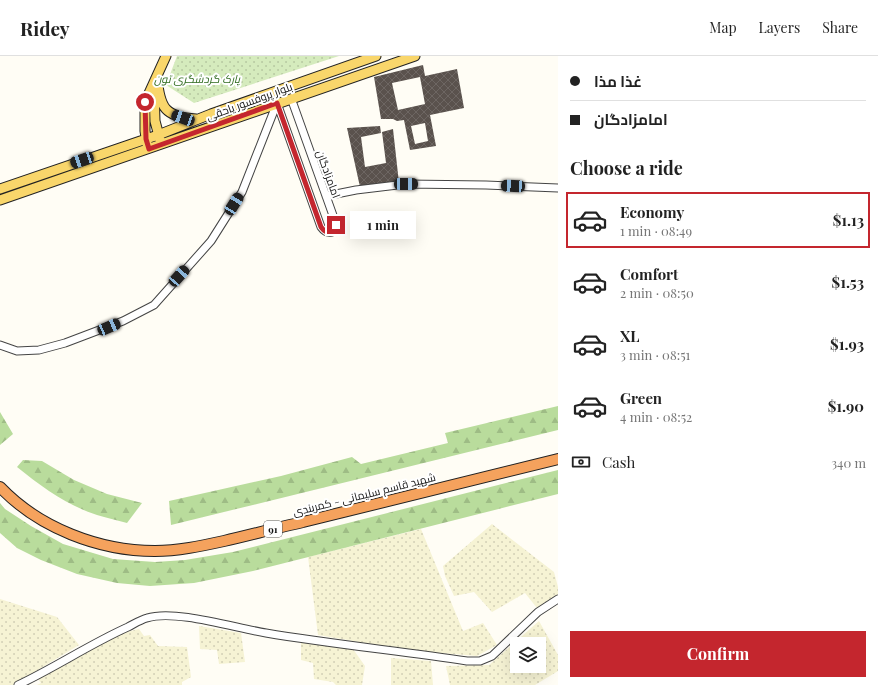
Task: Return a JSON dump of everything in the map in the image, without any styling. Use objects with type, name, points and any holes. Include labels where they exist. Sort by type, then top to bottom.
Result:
[{"type":"highway","name":"شهید قاسم سلیمانی - کمربندی","points":[[0,487],[15,502],[37,516],[86,541],[111,547],[156,551],[183,549],[213,544],[558,459]]},
{"type":"main road","points":[[124,146],[134,138],[141,129],[145,102],[166,56]]},
{"type":"main road","name":"بلوار پروفسور یاحقی","points":[[0,189],[124,146],[145,135],[211,114],[376,56]]},
{"type":"main road","name":"بلوار پروفسور یاحقی","points":[[0,200],[415,56]]},
{"type":"main road","points":[[156,80],[159,95],[164,107],[170,113],[183,118],[196,119],[211,114],[215,126]]},
{"type":"main road","points":[[156,80],[154,114],[157,131],[162,145]]},
{"type":"main road","points":[[145,102],[145,135],[149,149]]},
{"type":"street","name":"امامزادگان","points":[[277,103],[321,227],[327,233],[332,232],[336,225],[291,98]]},
{"type":"street","points":[[0,345],[17,351],[39,350],[59,345],[95,333],[154,305],[211,241],[242,192],[277,103]]},
{"type":"street","points":[[326,196],[356,190],[406,184],[558,188]]},
{"type":"street","points":[[18,685],[118,631],[143,619],[157,616],[188,618],[266,633],[467,661],[480,661],[492,656],[538,612],[558,599]]},
{"type":"shaded area","points":[[492,524],[554,572],[558,587],[558,594],[537,608],[525,593],[492,612],[474,592],[454,596],[445,576],[443,566]]},
{"type":"shaded area","points":[[421,529],[463,631],[483,623],[497,645],[477,656],[406,650],[318,635],[308,557]]},
{"type":"shaded area","points":[[0,599],[57,617],[79,645],[13,685],[0,685]]},
{"type":"shaded area","points":[[539,621],[558,655],[558,671],[535,685],[450,685],[446,666],[489,665],[510,647],[510,673],[546,673],[546,637],[521,637]]},
{"type":"shaded area","points":[[199,626],[241,633],[245,662],[219,664],[217,650],[200,649]]},
{"type":"shaded area","points":[[139,629],[144,636],[150,635],[158,646],[187,647],[191,677],[182,682],[182,685],[37,685],[41,683],[38,679],[113,635]]},
{"type":"shaded area","points":[[301,641],[353,649],[365,666],[362,685],[336,685],[333,682],[314,679],[313,663],[301,660]]},
{"type":"shaded area","points":[[391,658],[431,661],[433,685],[391,685]]},
{"type":"green space","name":"پارک گردشگری تون","points":[[177,56],[339,56],[194,103],[166,85]]},
{"type":"green space","points":[[558,406],[558,430],[171,525],[169,501],[281,476],[352,457],[361,464],[448,443],[445,433]]},
{"type":"green space","points":[[0,412],[13,434],[0,445]]},
{"type":"green space","points":[[23,460],[42,461],[74,480],[107,494],[142,503],[127,523],[97,515],[65,501],[36,482],[17,467]]},
{"type":"green space","points":[[558,470],[558,494],[253,571],[194,583],[150,586],[117,583],[77,574],[41,560],[17,548],[0,533],[0,503],[5,509],[31,526],[63,544],[113,559],[155,562],[185,560],[233,552]]},
{"type":"building","points":[[423,65],[425,76],[457,69],[464,108],[430,115],[436,146],[410,150],[404,120],[397,121],[393,119],[381,119],[374,77]],"holes":[[[420,77],[425,104],[398,110],[392,83]],[[425,123],[428,141],[415,144],[411,126]]]},
{"type":"building","points":[[380,126],[381,133],[361,137],[365,167],[386,163],[382,132],[393,129],[399,183],[360,187],[347,128]]},
{"type":"route","points":[[145,102],[145,131],[149,149],[277,103],[321,227],[327,233],[332,232],[336,225]]}]
